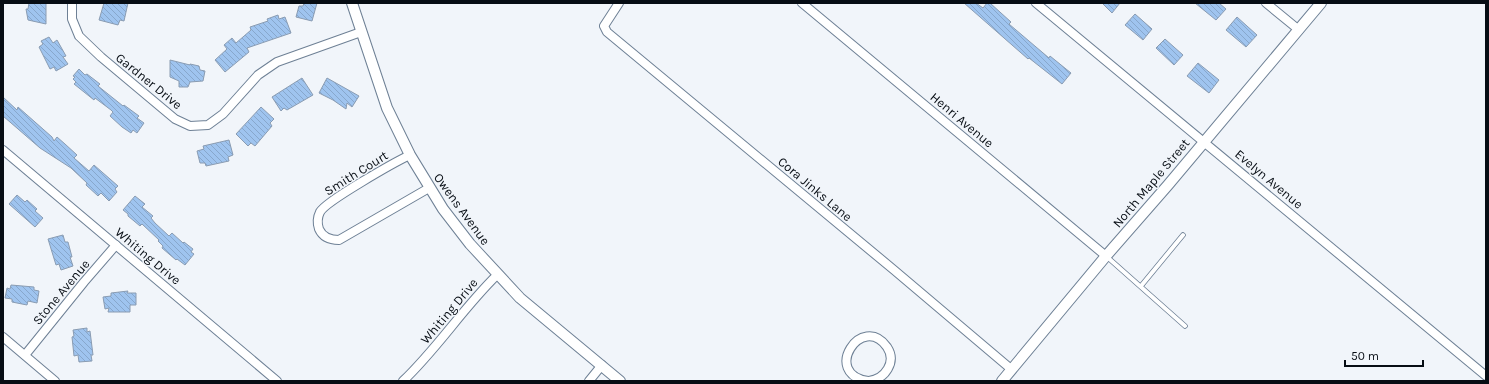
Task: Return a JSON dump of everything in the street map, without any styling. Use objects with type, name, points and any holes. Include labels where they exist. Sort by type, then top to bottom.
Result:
[{"type":"street","name":"Gardner Drive","points":[[72,3],[72,19],[79,36],[101,57],[175,119],[190,126],[208,125],[223,114],[258,75],[277,62],[360,32]]},
{"type":"street","name":"Owens Avenue","points":[[352,3],[360,32],[387,108],[410,155],[443,209],[470,244],[497,275],[520,298],[620,381]]},
{"type":"street","name":"Cora Jinks Lane","points":[[619,3],[604,26],[607,32],[1011,369]]},
{"type":"street","name":"Henri Avenue","points":[[802,3],[1106,256]]},
{"type":"street","name":"Evelyn Avenue","points":[[1036,3],[1486,376]]},
{"type":"street","points":[[1266,3],[1299,30]]},
{"type":"street","name":"North Maple Street","points":[[1002,381],[1321,3]]},
{"type":"street","name":"Whiting Drive","points":[[3,150],[277,381]]},
{"type":"street","name":"Smith Court","points":[[410,155],[392,164],[325,206],[320,211],[317,223],[321,232],[329,240],[339,240],[430,188]]},
{"type":"street","name":"Stone Avenue","points":[[25,355],[84,282],[116,246]]},
{"type":"street","name":"Whiting Drive","points":[[403,381],[419,365],[484,288],[497,275]]},
{"type":"street","points":[[3,337],[55,381]]},
{"type":"street","points":[[870,337],[878,339],[884,343],[890,357],[890,364],[884,379],[868,381],[855,377],[850,372],[846,359],[851,346],[856,341],[870,337]]},
{"type":"street","points":[[589,381],[602,365]]},
{"type":"lane","points":[[1141,286],[1183,235]]},
{"type":"lane","points":[[1106,256],[1184,326]]},
{"type":"building","points":[[29,3],[46,3],[46,24],[28,20],[26,9],[28,9]]},
{"type":"building","points":[[104,3],[128,3],[124,21],[120,20],[118,25],[99,20]]},
{"type":"building","points":[[304,3],[317,3],[312,21],[296,17],[299,6],[303,6]]},
{"type":"building","points":[[964,3],[976,3],[983,8],[987,3],[990,3],[1011,22],[1009,24],[1049,58],[1050,56],[1071,73],[1062,84],[1029,58],[1028,59]]},
{"type":"building","points":[[1102,3],[1120,3],[1112,13]]},
{"type":"building","points":[[1195,3],[1219,3],[1226,9],[1216,20]]},
{"type":"building","points":[[1135,14],[1152,29],[1143,40],[1125,25]]},
{"type":"building","points":[[278,15],[279,19],[285,17],[291,33],[247,48],[249,52],[225,72],[215,60],[227,49],[224,45],[232,38],[236,43],[251,30],[250,27],[268,21],[267,19]]},
{"type":"building","points":[[1237,17],[1257,35],[1246,47],[1226,30]]},
{"type":"building","points":[[49,37],[53,43],[57,40],[66,56],[63,57],[68,64],[56,71],[54,67],[50,69],[39,47],[43,44],[41,41]]},
{"type":"building","points":[[1165,39],[1183,55],[1174,65],[1156,48]]},
{"type":"building","points":[[170,60],[199,66],[200,70],[205,71],[203,81],[190,82],[188,87],[179,87],[179,81],[170,77]]},
{"type":"building","points":[[1198,63],[1219,80],[1209,93],[1187,76]]},
{"type":"building","points":[[79,69],[85,75],[87,74],[100,84],[98,86],[123,106],[124,105],[139,116],[137,118],[144,123],[137,133],[133,130],[131,133],[122,127],[110,116],[113,112],[111,110],[95,98],[94,100],[74,84],[76,82],[73,79],[75,77],[73,76]]},
{"type":"building","points":[[302,78],[313,95],[287,110],[284,108],[281,111],[272,97]]},
{"type":"building","points":[[327,78],[359,96],[352,107],[347,103],[346,109],[319,93]]},
{"type":"building","points":[[3,97],[17,110],[18,107],[52,137],[54,141],[57,137],[77,155],[74,158],[89,171],[94,165],[118,186],[115,189],[117,192],[109,201],[101,193],[98,196],[71,168],[40,148],[3,116]]},
{"type":"building","points":[[261,107],[274,119],[270,123],[272,126],[255,146],[251,143],[248,146],[236,134]]},
{"type":"building","points":[[229,140],[233,155],[228,157],[229,161],[206,166],[205,163],[200,163],[197,151],[204,149],[203,146]]},
{"type":"building","points":[[17,195],[25,202],[27,200],[37,209],[35,211],[43,218],[35,227],[9,204]]},
{"type":"building","points":[[135,196],[145,204],[142,207],[153,216],[151,218],[155,223],[169,236],[172,233],[183,243],[184,242],[193,249],[191,252],[194,254],[185,265],[177,259],[176,260],[162,248],[163,246],[158,241],[159,240],[142,224],[140,226],[128,216],[128,214],[123,210]]},
{"type":"building","points":[[63,235],[65,242],[68,242],[73,266],[61,270],[59,264],[56,265],[48,239]]},
{"type":"building","points":[[11,285],[34,287],[34,290],[39,291],[37,303],[28,301],[27,305],[12,302],[12,299],[5,298],[7,288],[10,289]]},
{"type":"building","points":[[128,291],[127,293],[136,293],[136,305],[130,305],[130,312],[108,312],[109,308],[105,309],[103,297],[111,296],[111,293]]},
{"type":"building","points":[[87,328],[87,332],[90,331],[93,355],[91,355],[92,361],[79,362],[78,355],[74,356],[72,337],[74,336],[73,330]]}]
